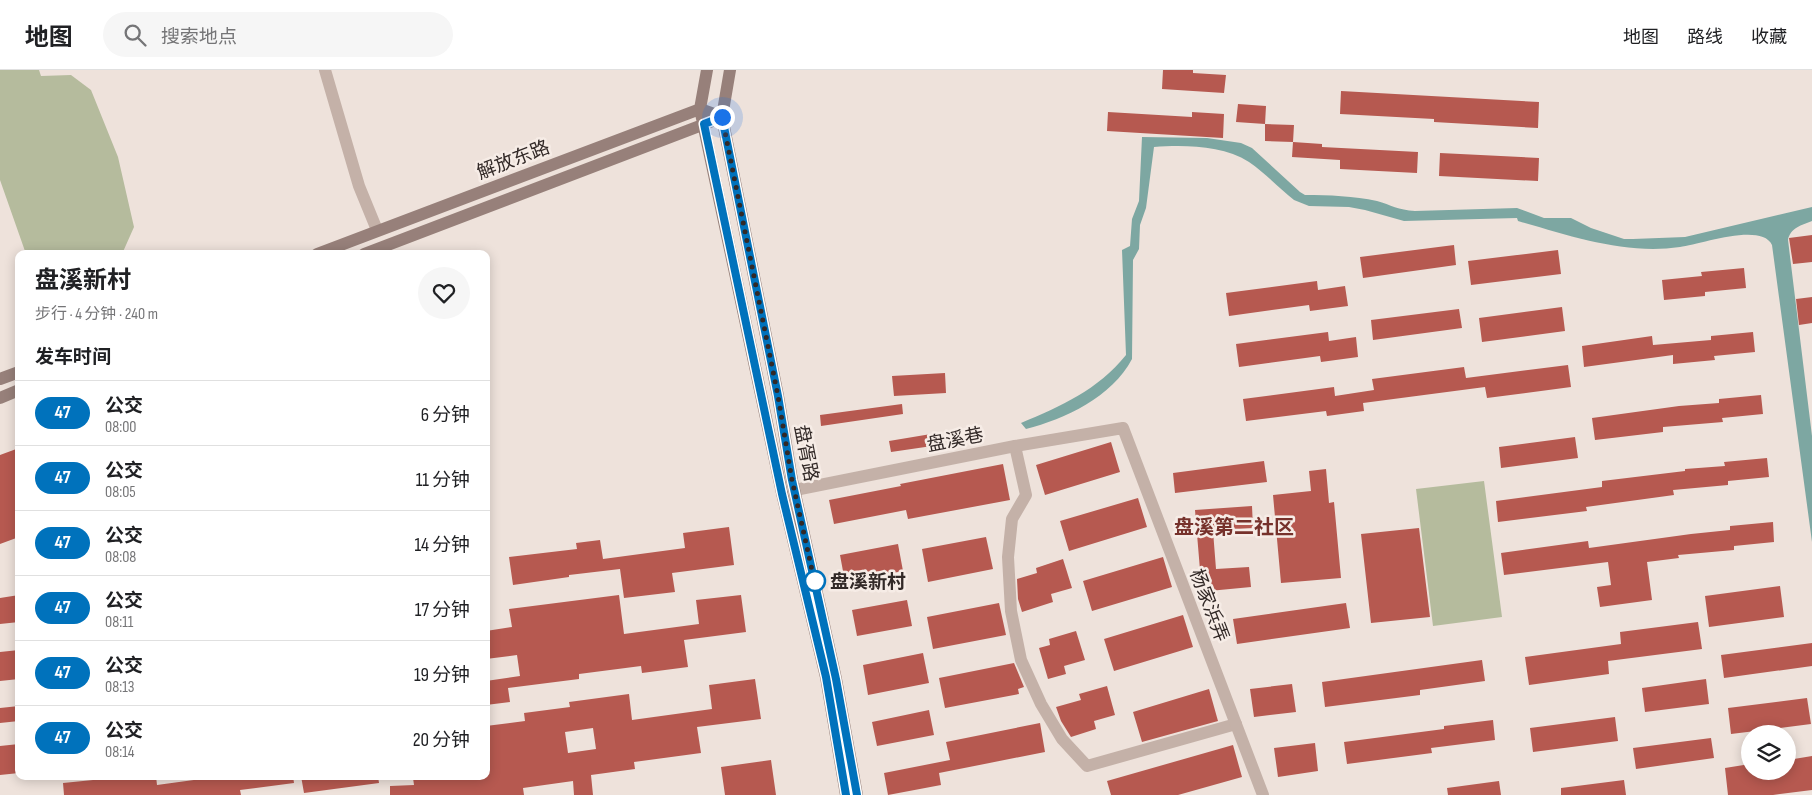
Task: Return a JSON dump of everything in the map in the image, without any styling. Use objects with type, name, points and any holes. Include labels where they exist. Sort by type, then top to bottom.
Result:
[{"type":"main road","name":"盘胥路","points":[[707,70],[700,109],[782,494],[826,677],[846,795]]},
{"type":"main road","name":"盘胥路","points":[[730,70],[722,117],[796,490],[836,679],[857,795]]},
{"type":"main road","name":"解放东路","points":[[327,250],[700,109]]},
{"type":"main road","points":[[700,109],[722,117]]},
{"type":"main road","points":[[704,124],[722,117]]},
{"type":"main road","name":"解放东路","points":[[374,250],[704,124]]},
{"type":"main road","points":[[0,379],[15,373]]},
{"type":"main road","points":[[0,398],[15,392]]},
{"type":"street","points":[[325,70],[359,186],[377,230]]},
{"type":"street","name":"盘溪巷","points":[[796,490],[1015,446],[1123,428]]},
{"type":"street","name":"杨家浜弄","points":[[1123,428],[1263,795]]},
{"type":"street","points":[[1015,446],[1026,495],[1012,519],[1008,557],[1011,611],[1021,660],[1041,704],[1062,739],[1087,766],[1236,724]]},
{"type":"green space","points":[[0,70],[39,70],[41,76],[71,75],[91,90],[118,157],[134,227],[124,250],[25,250],[0,180]]},
{"type":"green space","points":[[1484,481],[1502,617],[1433,626],[1416,489]]},
{"type":"water","points":[[1142,137],[1207,138],[1241,143],[1252,148],[1305,195],[1359,198],[1377,201],[1404,210],[1415,211],[1517,208],[1544,218],[1571,218],[1591,228],[1624,239],[1685,237],[1812,207],[1812,221],[1794,230],[1788,240],[1812,436],[1812,542],[1772,245],[1766,238],[1756,235],[1743,235],[1680,247],[1639,248],[1598,243],[1518,221],[1517,218],[1404,221],[1349,207],[1309,206],[1294,200],[1249,162],[1227,152],[1203,147],[1154,147],[1146,208],[1140,225],[1139,249],[1133,260],[1132,359],[1123,373],[1100,395],[1056,419],[1026,429],[1021,423],[1078,396],[1103,378],[1126,355],[1122,250],[1130,246],[1132,219],[1139,201]]},
{"type":"building","points":[[1163,70],[1193,70],[1193,73],[1226,75],[1224,93],[1162,89]]},
{"type":"building","points":[[1341,91],[1539,102],[1538,128],[1434,122],[1434,119],[1340,114]]},
{"type":"building","points":[[1238,104],[1266,106],[1265,124],[1236,122]]},
{"type":"building","points":[[1108,112],[1192,117],[1192,112],[1224,114],[1223,138],[1107,131]]},
{"type":"building","points":[[1265,124],[1294,125],[1293,142],[1265,141]]},
{"type":"building","points":[[1293,142],[1322,144],[1322,147],[1418,152],[1417,173],[1340,169],[1340,160],[1292,157]]},
{"type":"building","points":[[1440,153],[1539,158],[1538,181],[1439,176]]},
{"type":"building","points":[[1812,235],[1812,262],[1793,264],[1789,238]]},
{"type":"building","points":[[1454,245],[1456,265],[1363,278],[1360,257]]},
{"type":"building","points":[[1558,250],[1561,274],[1471,285],[1468,261]]},
{"type":"building","points":[[1744,268],[1746,288],[1705,292],[1705,296],[1664,300],[1662,280],[1702,276],[1701,272]]},
{"type":"building","points":[[1317,281],[1318,290],[1345,286],[1348,306],[1310,311],[1309,305],[1229,316],[1226,293]]},
{"type":"building","points":[[1812,297],[1812,323],[1799,325],[1796,299]]},
{"type":"building","points":[[1562,307],[1565,331],[1482,342],[1479,318]]},
{"type":"building","points":[[1459,309],[1462,328],[1373,340],[1371,320]]},
{"type":"building","points":[[1328,332],[1329,341],[1356,337],[1358,357],[1321,362],[1320,356],[1239,367],[1236,344]]},
{"type":"building","points":[[1753,332],[1755,352],[1714,356],[1715,360],[1673,364],[1673,355],[1584,367],[1582,346],[1652,336],[1653,345],[1711,340],[1711,336]]},
{"type":"building","points":[[1568,365],[1571,387],[1487,398],[1485,387],[1363,403],[1364,411],[1327,416],[1326,411],[1246,421],[1243,399],[1334,387],[1335,396],[1374,390],[1372,379],[1464,367],[1466,378]]},
{"type":"building","points":[[945,373],[946,393],[894,396],[892,376]]},
{"type":"building","points":[[1761,395],[1763,414],[1722,418],[1723,422],[1663,427],[1663,432],[1595,440],[1592,418],[1679,406],[1719,403],[1719,399]]},
{"type":"building","points":[[902,404],[903,414],[821,426],[820,415]]},
{"type":"building","points":[[937,433],[939,445],[891,452],[889,441]]},
{"type":"building","points":[[1575,437],[1578,458],[1501,468],[1499,447]]},
{"type":"building","points":[[1111,442],[1120,472],[1045,495],[1036,465]]},
{"type":"building","points":[[15,449],[15,538],[0,544],[0,455]]},
{"type":"building","points":[[1767,458],[1769,477],[1728,481],[1728,485],[1673,490],[1674,495],[1586,507],[1587,511],[1498,522],[1496,501],[1602,487],[1602,481],[1685,471],[1685,469],[1725,466],[1724,462]]},
{"type":"building","points":[[1264,461],[1267,482],[1175,493],[1173,473]]},
{"type":"building","points":[[1003,464],[1010,500],[908,519],[906,510],[834,524],[829,500]]},
{"type":"building","points":[[1326,469],[1329,503],[1334,502],[1341,578],[1281,583],[1273,495],[1311,491],[1309,471]]},
{"type":"building","points":[[1138,498],[1147,527],[1069,551],[1060,521]]},
{"type":"building","points":[[1252,506],[1253,528],[1213,531],[1216,569],[1249,567],[1251,587],[1209,591],[1209,581],[1201,582],[1195,510]]},
{"type":"building","points":[[1773,522],[1774,542],[1734,546],[1734,550],[1678,555],[1679,558],[1647,562],[1652,600],[1600,607],[1597,587],[1611,585],[1608,562],[1504,575],[1501,553],[1588,541],[1589,548],[1730,530],[1730,526]]},
{"type":"building","points":[[729,527],[734,565],[672,573],[675,592],[624,598],[620,569],[569,575],[569,577],[513,585],[509,557],[577,549],[576,543],[600,540],[603,559],[685,548],[683,533]]},
{"type":"building","points":[[1419,528],[1430,617],[1371,623],[1361,534]]},
{"type":"building","points":[[986,537],[993,569],[928,582],[922,549]]},
{"type":"building","points":[[898,544],[903,571],[845,582],[840,555]]},
{"type":"building","points":[[1163,557],[1172,587],[1092,611],[1083,581]]},
{"type":"building","points":[[1063,559],[1072,588],[1051,594],[1053,602],[1022,612],[1018,599],[1017,579],[1037,573],[1036,568]]},
{"type":"building","points":[[1780,586],[1784,617],[1709,627],[1705,596]]},
{"type":"building","points":[[619,595],[624,634],[699,624],[696,600],[741,595],[746,632],[684,640],[688,667],[642,673],[641,666],[579,674],[579,679],[508,688],[510,702],[490,704],[490,680],[520,676],[517,655],[490,658],[490,630],[512,627],[509,609]]},
{"type":"building","points":[[15,596],[15,622],[0,624],[0,598]]},
{"type":"building","points":[[907,600],[912,626],[857,636],[852,610]]},
{"type":"building","points":[[999,603],[1006,635],[933,649],[927,617]]},
{"type":"building","points":[[1346,603],[1350,628],[1237,644],[1233,619]]},
{"type":"building","points":[[1183,615],[1193,647],[1114,671],[1104,639]]},
{"type":"building","points":[[1698,622],[1702,649],[1608,661],[1609,674],[1529,685],[1525,657],[1621,644],[1620,632]]},
{"type":"building","points":[[1076,631],[1085,660],[1064,666],[1066,674],[1048,679],[1039,648],[1050,645],[1049,639]]},
{"type":"building","points":[[1812,643],[1812,666],[1724,678],[1721,655]]},
{"type":"building","points":[[15,650],[15,679],[0,681],[0,652]]},
{"type":"building","points":[[923,653],[929,683],[868,695],[863,665]]},
{"type":"building","points":[[1482,660],[1485,681],[1420,690],[1420,695],[1325,707],[1322,682]]},
{"type":"building","points":[[1014,663],[1024,687],[1018,689],[1019,694],[945,708],[939,678]]},
{"type":"building","points":[[755,679],[761,719],[697,727],[701,753],[634,762],[635,769],[591,775],[593,795],[574,795],[573,781],[523,788],[524,795],[390,795],[390,786],[414,785],[413,780],[490,780],[490,725],[525,721],[524,713],[570,707],[569,702],[629,694],[632,720],[712,709],[709,685]],"holes":[[[593,728],[596,749],[568,753],[565,732]]]},
{"type":"building","points":[[1706,679],[1709,704],[1645,712],[1642,688]]},
{"type":"building","points":[[1292,684],[1296,712],[1254,717],[1250,689]]},
{"type":"building","points":[[1107,686],[1115,715],[1094,721],[1096,729],[1071,737],[1061,721],[1056,707],[1081,700],[1079,694]]},
{"type":"building","points":[[1209,689],[1218,721],[1142,742],[1133,712]]},
{"type":"building","points":[[1807,698],[1811,724],[1796,726],[1741,725],[1741,733],[1731,734],[1728,708]]},
{"type":"building","points":[[15,706],[15,721],[0,723],[0,708]]},
{"type":"building","points":[[929,710],[934,735],[877,746],[872,722]]},
{"type":"building","points":[[1615,717],[1618,741],[1533,752],[1530,728]]},
{"type":"building","points":[[1493,720],[1495,740],[1431,748],[1432,753],[1347,764],[1344,742],[1444,729],[1444,726]]},
{"type":"building","points":[[1040,723],[1045,752],[939,773],[941,785],[888,795],[884,773],[950,760],[946,742]]},
{"type":"building","points":[[1711,738],[1714,758],[1636,769],[1633,748]]},
{"type":"building","points":[[1315,743],[1318,771],[1278,777],[1274,748]]},
{"type":"building","points":[[15,744],[15,773],[0,775],[0,746]]},
{"type":"building","points":[[1233,745],[1242,777],[1178,795],[1111,795],[1107,781]]},
{"type":"building","points":[[1812,756],[1812,790],[1773,795],[1728,795],[1725,768],[1741,765],[1741,780],[1796,780],[1796,759]]},
{"type":"building","points":[[771,760],[776,795],[725,795],[721,767]]},
{"type":"building","points":[[93,780],[156,780],[157,785],[194,780],[294,780],[294,783],[240,790],[241,795],[64,795],[63,783]]},
{"type":"building","points":[[302,780],[379,780],[379,783],[304,793]]},
{"type":"building","points":[[1624,780],[1626,795],[1561,795],[1561,788]]},
{"type":"building","points":[[1499,781],[1501,795],[1448,795],[1447,788]]},
{"type":"bus line","name":"47","points":[[846,795],[826,677],[782,494],[711,163],[704,124],[722,117],[778,396],[792,480],[796,490],[836,679],[857,795]]},
{"type":"place","name":"盘溪新村","points":[[815,581]]},
{"type":"district","name":"盘溪第二社区","points":[[1234,527]]},
{"type":"route","points":[[722,117],[778,396],[792,480],[796,490],[816,588],[815,581]]}]
